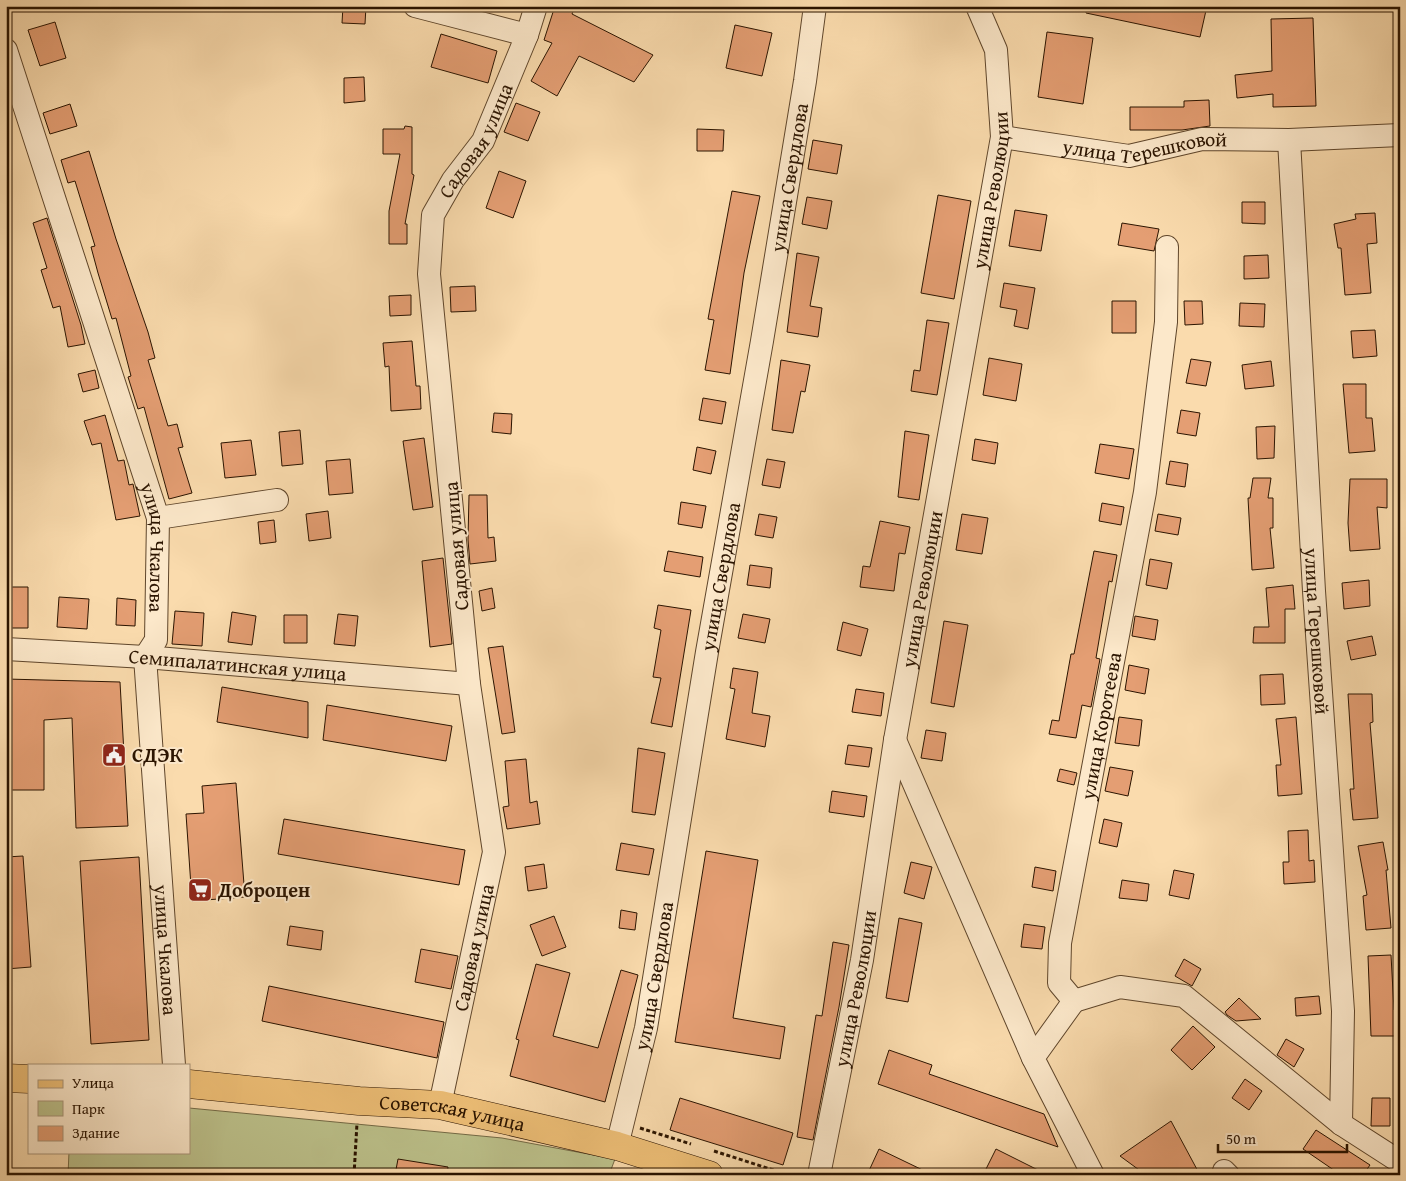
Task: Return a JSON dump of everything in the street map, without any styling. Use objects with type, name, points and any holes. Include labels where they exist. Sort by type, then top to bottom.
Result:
[{"type":"main road","points":[[6,1078],[28,1078]]},
{"type":"main road","name":"Советская улица","points":[[190,1084],[359,1101],[440,1106],[621,1134],[707,1162]]},
{"type":"street","points":[[415,6],[527,35]]},
{"type":"street","name":"Садовая улица","points":[[440,1106],[494,852],[469,684],[429,274],[432,215],[453,180],[483,141],[527,35],[536,6]]},
{"type":"street","name":"улица Свердлова","points":[[621,1134],[646,1028],[707,652],[806,81],[815,6]]},
{"type":"street","name":"улица Революции","points":[[819,1175],[862,960],[895,740],[1002,137],[996,50],[977,6]]},
{"type":"street","name":"улица Чкалова","points":[[6,50],[158,518],[156,640],[145,657],[174,1064]]},
{"type":"street","name":"улица Терешковой","points":[[1002,137],[1129,156],[1202,139],[1289,140],[1400,135]]},
{"type":"street","name":"улица Терешковой","points":[[1289,140],[1313,581],[1343,1011],[1341,1124]]},
{"type":"street","name":"улица Коротеева","points":[[1074,1001],[1060,983],[1060,944],[1145,492],[1166,322],[1167,247]]},
{"type":"street","points":[[158,518],[277,500]]},
{"type":"street","name":"Семипалатинская улица","points":[[6,649],[145,657],[469,684]]},
{"type":"street","points":[[895,740],[1033,1058],[1093,1175]]},
{"type":"street","points":[[1033,1058],[1074,1001],[1120,987],[1184,996],[1341,1124],[1400,1162]]},
{"type":"path","points":[[354,1175],[359,1101]]},
{"type":"path","points":[[621,1134],[696,1146]]},
{"type":"path","points":[[707,1162],[789,1175]]},
{"type":"green space","points":[[190,1108],[502,1138],[615,1159],[609,1175],[68,1175],[69,1154],[190,1154]]},
{"type":"building","points":[[343,6],[366,6],[365,24],[342,23]]},
{"type":"building","points":[[555,6],[575,6],[572,14],[653,55],[634,82],[579,56],[557,96],[531,81],[552,43],[544,40]]},
{"type":"building","points":[[1086,6],[1207,6],[1200,37],[1086,13]]},
{"type":"building","points":[[1313,18],[1316,106],[1273,107],[1273,94],[1237,98],[1235,75],[1272,71],[1271,19]]},
{"type":"building","points":[[55,22],[66,58],[40,66],[28,30]]},
{"type":"building","points":[[735,25],[772,33],[762,76],[726,68]]},
{"type":"building","points":[[1047,32],[1093,38],[1083,104],[1038,97]]},
{"type":"building","points":[[441,34],[497,51],[488,83],[431,67]]},
{"type":"building","points":[[364,77],[365,101],[344,103],[344,78]]},
{"type":"building","points":[[1209,100],[1210,126],[1182,130],[1130,130],[1130,107],[1184,107],[1184,101]]},
{"type":"building","points":[[516,103],[540,112],[528,141],[504,132]]},
{"type":"building","points":[[70,104],[77,126],[50,134],[43,113]]},
{"type":"building","points":[[405,126],[412,127],[412,174],[414,175],[405,224],[407,224],[407,244],[389,244],[389,211],[400,154],[383,154],[383,129],[404,129]]},
{"type":"building","points":[[697,129],[724,130],[723,151],[697,151]]},
{"type":"building","points":[[813,140],[842,145],[837,174],[808,169]]},
{"type":"building","points":[[89,151],[116,239],[148,332],[155,358],[148,360],[168,426],[177,424],[183,447],[178,448],[192,493],[169,499],[144,407],[138,409],[128,377],[131,376],[116,318],[112,319],[98,273],[91,247],[95,246],[75,181],[68,183],[61,160]]},
{"type":"building","points":[[499,171],[526,181],[513,218],[486,208]]},
{"type":"building","points":[[732,191],[760,196],[744,273],[730,374],[705,370],[714,320],[708,319]]},
{"type":"building","points":[[938,195],[971,201],[954,299],[921,293]]},
{"type":"building","points":[[807,197],[832,201],[827,229],[802,224]]},
{"type":"building","points":[[1242,202],[1265,202],[1265,224],[1242,223]]},
{"type":"building","points":[[1015,210],[1047,215],[1041,251],[1009,246]]},
{"type":"building","points":[[1375,213],[1377,243],[1367,244],[1371,293],[1345,295],[1341,248],[1338,248],[1334,224],[1356,219],[1355,214]]},
{"type":"building","points":[[47,218],[81,325],[85,344],[68,347],[60,306],[53,308],[41,270],[47,268],[33,223]]},
{"type":"building","points":[[1122,223],[1159,229],[1154,251],[1118,245]]},
{"type":"building","points":[[797,253],[819,257],[810,306],[822,308],[818,337],[787,332]]},
{"type":"building","points":[[1268,255],[1269,278],[1244,279],[1244,256]]},
{"type":"building","points":[[1004,283],[1035,288],[1028,329],[1014,326],[1017,310],[1000,307]]},
{"type":"building","points":[[475,286],[476,311],[451,312],[450,287]]},
{"type":"building","points":[[411,295],[411,315],[390,316],[389,296]]},
{"type":"building","points":[[1112,301],[1136,301],[1136,333],[1112,333]]},
{"type":"building","points":[[1184,301],[1202,301],[1203,324],[1185,325]]},
{"type":"building","points":[[1240,303],[1265,304],[1264,327],[1239,326]]},
{"type":"building","points":[[927,320],[949,323],[937,395],[911,391],[914,370],[920,371]]},
{"type":"building","points":[[1375,330],[1377,356],[1353,358],[1351,331]]},
{"type":"building","points":[[412,341],[416,386],[420,386],[421,409],[391,411],[389,366],[385,367],[383,343]]},
{"type":"building","points":[[989,358],[1022,364],[1016,401],[983,395]]},
{"type":"building","points":[[1191,359],[1211,362],[1206,386],[1186,383]]},
{"type":"building","points":[[781,360],[810,365],[805,392],[801,391],[793,433],[772,430]]},
{"type":"building","points":[[1271,361],[1274,386],[1245,389],[1242,365]]},
{"type":"building","points":[[95,370],[99,388],[83,392],[78,374]]},
{"type":"building","points":[[1343,384],[1366,384],[1366,418],[1372,418],[1375,451],[1349,453]]},
{"type":"building","points":[[703,398],[726,402],[722,424],[699,420]]},
{"type":"building","points":[[1181,410],[1200,413],[1196,436],[1177,433]]},
{"type":"building","points":[[494,413],[512,414],[511,434],[492,432]]},
{"type":"building","points":[[105,415],[118,461],[124,460],[129,485],[133,484],[140,516],[116,520],[101,443],[92,445],[84,421]]},
{"type":"building","points":[[1275,426],[1274,458],[1257,459],[1256,427]]},
{"type":"building","points":[[300,430],[303,464],[282,466],[279,432]]},
{"type":"building","points":[[905,431],[929,435],[919,500],[898,497]]},
{"type":"building","points":[[424,438],[433,507],[413,510],[403,441]]},
{"type":"building","points":[[975,439],[998,443],[995,464],[972,460]]},
{"type":"building","points":[[251,440],[256,475],[225,478],[221,443]]},
{"type":"building","points":[[1100,444],[1134,449],[1129,479],[1095,473]]},
{"type":"building","points":[[697,447],[716,451],[711,474],[693,470]]},
{"type":"building","points":[[350,459],[353,493],[329,495],[326,461]]},
{"type":"building","points":[[767,459],[785,462],[780,488],[762,485]]},
{"type":"building","points":[[1170,461],[1188,464],[1185,487],[1166,484]]},
{"type":"building","points":[[1253,478],[1271,478],[1268,498],[1273,498],[1273,528],[1270,528],[1274,568],[1252,570],[1248,498],[1250,498]]},
{"type":"building","points":[[1350,479],[1387,479],[1387,508],[1377,507],[1380,549],[1350,551],[1348,523]]},
{"type":"building","points":[[469,495],[487,495],[488,538],[494,537],[496,561],[470,564],[468,540]]},
{"type":"building","points":[[681,502],[706,506],[702,528],[678,524]]},
{"type":"building","points":[[1102,503],[1124,507],[1121,525],[1099,521]]},
{"type":"building","points":[[328,511],[331,538],[309,541],[306,514]]},
{"type":"building","points":[[759,514],[777,517],[773,538],[755,535]]},
{"type":"building","points":[[962,514],[988,518],[982,554],[956,550]]},
{"type":"building","points":[[1158,514],[1181,518],[1178,535],[1155,531]]},
{"type":"building","points":[[274,520],[276,542],[260,544],[258,522]]},
{"type":"building","points":[[880,521],[910,527],[905,554],[899,553],[894,591],[860,587],[863,566],[870,567]]},
{"type":"building","points":[[668,551],[703,557],[700,577],[664,571]]},
{"type":"building","points":[[1094,551],[1117,555],[1112,582],[1109,581],[1096,658],[1100,659],[1091,707],[1082,705],[1076,738],[1049,734],[1052,720],[1059,721],[1071,654],[1074,654]]},
{"type":"building","points":[[443,558],[452,644],[430,647],[422,561]]},
{"type":"building","points":[[1150,559],[1172,563],[1167,589],[1146,585]]},
{"type":"building","points":[[750,565],[772,568],[770,588],[747,585]]},
{"type":"building","points":[[1369,580],[1370,606],[1344,609],[1342,583]]},
{"type":"building","points":[[1293,585],[1295,609],[1285,609],[1285,643],[1253,643],[1254,627],[1269,627],[1266,588]]},
{"type":"building","points":[[6,587],[28,587],[28,628],[6,628]]},
{"type":"building","points":[[492,588],[495,608],[482,611],[479,591]]},
{"type":"building","points":[[59,597],[89,599],[87,629],[57,627]]},
{"type":"building","points":[[117,598],[136,600],[135,626],[116,625]]},
{"type":"building","points":[[658,605],[691,610],[672,727],[651,723],[661,678],[653,677],[661,630],[654,628]]},
{"type":"building","points":[[175,611],[204,613],[202,646],[172,644]]},
{"type":"building","points":[[232,612],[256,616],[252,645],[228,642]]},
{"type":"building","points":[[338,614],[358,616],[355,646],[334,644]]},
{"type":"building","points":[[743,614],[770,619],[765,643],[738,638]]},
{"type":"building","points":[[284,615],[307,615],[307,643],[284,643]]},
{"type":"building","points":[[1135,616],[1158,620],[1155,640],[1132,636]]},
{"type":"building","points":[[944,621],[968,625],[954,707],[931,703]]},
{"type":"building","points":[[843,622],[868,629],[861,656],[837,650]]},
{"type":"building","points":[[1372,636],[1376,655],[1351,660],[1347,641]]},
{"type":"building","points":[[503,646],[515,732],[502,734],[488,648]]},
{"type":"building","points":[[1129,665],[1149,669],[1145,694],[1125,690]]},
{"type":"building","points":[[733,668],[758,672],[752,713],[770,716],[765,747],[726,739],[735,689],[730,688]]},
{"type":"building","points":[[1283,674],[1285,704],[1261,705],[1260,675]]},
{"type":"building","points":[[6,679],[120,682],[128,826],[76,828],[72,718],[44,720],[44,790],[6,790]]},
{"type":"building","points":[[222,687],[308,702],[308,738],[217,722]]},
{"type":"building","points":[[856,689],[884,693],[881,716],[852,712]]},
{"type":"building","points":[[1348,694],[1372,694],[1373,722],[1370,723],[1378,818],[1353,820],[1350,789],[1354,789]]},
{"type":"building","points":[[327,705],[452,726],[446,761],[323,740]]},
{"type":"building","points":[[1119,717],[1142,720],[1139,746],[1115,743]]},
{"type":"building","points":[[1296,717],[1302,794],[1278,796],[1276,765],[1281,765],[1276,719]]},
{"type":"building","points":[[926,730],[946,733],[942,761],[921,758]]},
{"type":"building","points":[[848,745],[872,748],[869,767],[845,764]]},
{"type":"building","points":[[638,748],[665,753],[655,815],[632,812]]},
{"type":"building","points":[[526,759],[530,803],[537,801],[540,824],[507,829],[503,807],[509,806],[505,761]]},
{"type":"building","points":[[1110,767],[1133,771],[1128,796],[1105,791]]},
{"type":"building","points":[[1060,769],[1077,773],[1074,785],[1057,781]]},
{"type":"building","points":[[236,783],[245,897],[192,901],[186,814],[204,813],[202,786]]},
{"type":"building","points":[[832,791],[867,796],[864,817],[829,812]]},
{"type":"building","points":[[284,819],[465,850],[459,885],[278,854]]},
{"type":"building","points":[[1104,819],[1122,823],[1117,847],[1099,843]]},
{"type":"building","points":[[1308,830],[1309,861],[1314,860],[1315,882],[1284,884],[1283,862],[1289,862],[1288,831]]},
{"type":"building","points":[[1383,842],[1388,870],[1386,870],[1391,928],[1366,930],[1363,896],[1367,895],[1358,846]]},
{"type":"building","points":[[621,843],[654,849],[649,875],[616,870]]},
{"type":"building","points":[[706,851],[758,860],[733,1018],[785,1027],[780,1059],[675,1042]]},
{"type":"building","points":[[23,856],[31,967],[6,969],[6,857]]},
{"type":"building","points":[[139,857],[149,1040],[91,1044],[80,861]]},
{"type":"building","points":[[911,862],[932,867],[924,899],[904,893]]},
{"type":"building","points":[[544,864],[547,888],[528,891],[525,867]]},
{"type":"building","points":[[1035,867],[1056,871],[1053,891],[1032,887]]},
{"type":"building","points":[[1174,870],[1194,874],[1189,899],[1169,895]]},
{"type":"building","points":[[1122,880],[1149,884],[1147,901],[1119,898]]},
{"type":"building","points":[[621,910],[637,913],[635,930],[619,928]]},
{"type":"building","points":[[554,916],[566,947],[542,956],[530,925]]},
{"type":"building","points":[[899,918],[922,923],[908,1002],[886,998]]},
{"type":"building","points":[[1024,924],[1045,927],[1042,949],[1021,947]]},
{"type":"building","points":[[290,926],[323,931],[321,950],[287,945]]},
{"type":"building","points":[[833,942],[849,945],[813,1140],[797,1137],[816,1015],[822,1016]]},
{"type":"building","points":[[421,949],[458,956],[451,989],[415,982]]},
{"type":"building","points":[[1391,955],[1394,1010],[1397,1010],[1397,1036],[1371,1036],[1368,956]]},
{"type":"building","points":[[1184,959],[1201,969],[1192,986],[1175,976]]},
{"type":"building","points":[[536,964],[570,973],[553,1036],[598,1048],[621,970],[638,975],[605,1102],[510,1076],[519,1040],[516,1039]]},
{"type":"building","points":[[269,986],[444,1022],[437,1058],[262,1021]]},
{"type":"building","points":[[1319,996],[1321,1014],[1296,1016],[1295,998]]},
{"type":"building","points":[[1239,998],[1261,1019],[1236,1021],[1227,1015],[1225,1012]]},
{"type":"building","points":[[1193,1026],[1215,1047],[1192,1070],[1171,1050]]},
{"type":"building","points":[[1286,1039],[1304,1049],[1294,1067],[1277,1055]]},
{"type":"building","points":[[889,1050],[932,1065],[929,1074],[1044,1114],[1058,1147],[878,1084]]},
{"type":"building","points":[[1245,1079],[1262,1091],[1249,1110],[1232,1098]]},
{"type":"building","points":[[680,1098],[793,1133],[783,1165],[670,1130]]},
{"type":"building","points":[[1372,1098],[1390,1098],[1390,1126],[1371,1126]]},
{"type":"building","points":[[1171,1121],[1200,1175],[1146,1175],[1120,1156]]},
{"type":"building","points":[[1316,1130],[1370,1165],[1363,1175],[1341,1175],[1303,1149]]},
{"type":"building","points":[[879,1149],[933,1175],[867,1175]]},
{"type":"building","points":[[996,1149],[1048,1175],[983,1175]]},
{"type":"building","points":[[398,1159],[448,1167],[447,1175],[395,1175]]},
{"type":"place","name":"СДЭК","points":[[114,755]]},
{"type":"place","name":"Доброцен","points":[[200,890]]}]
